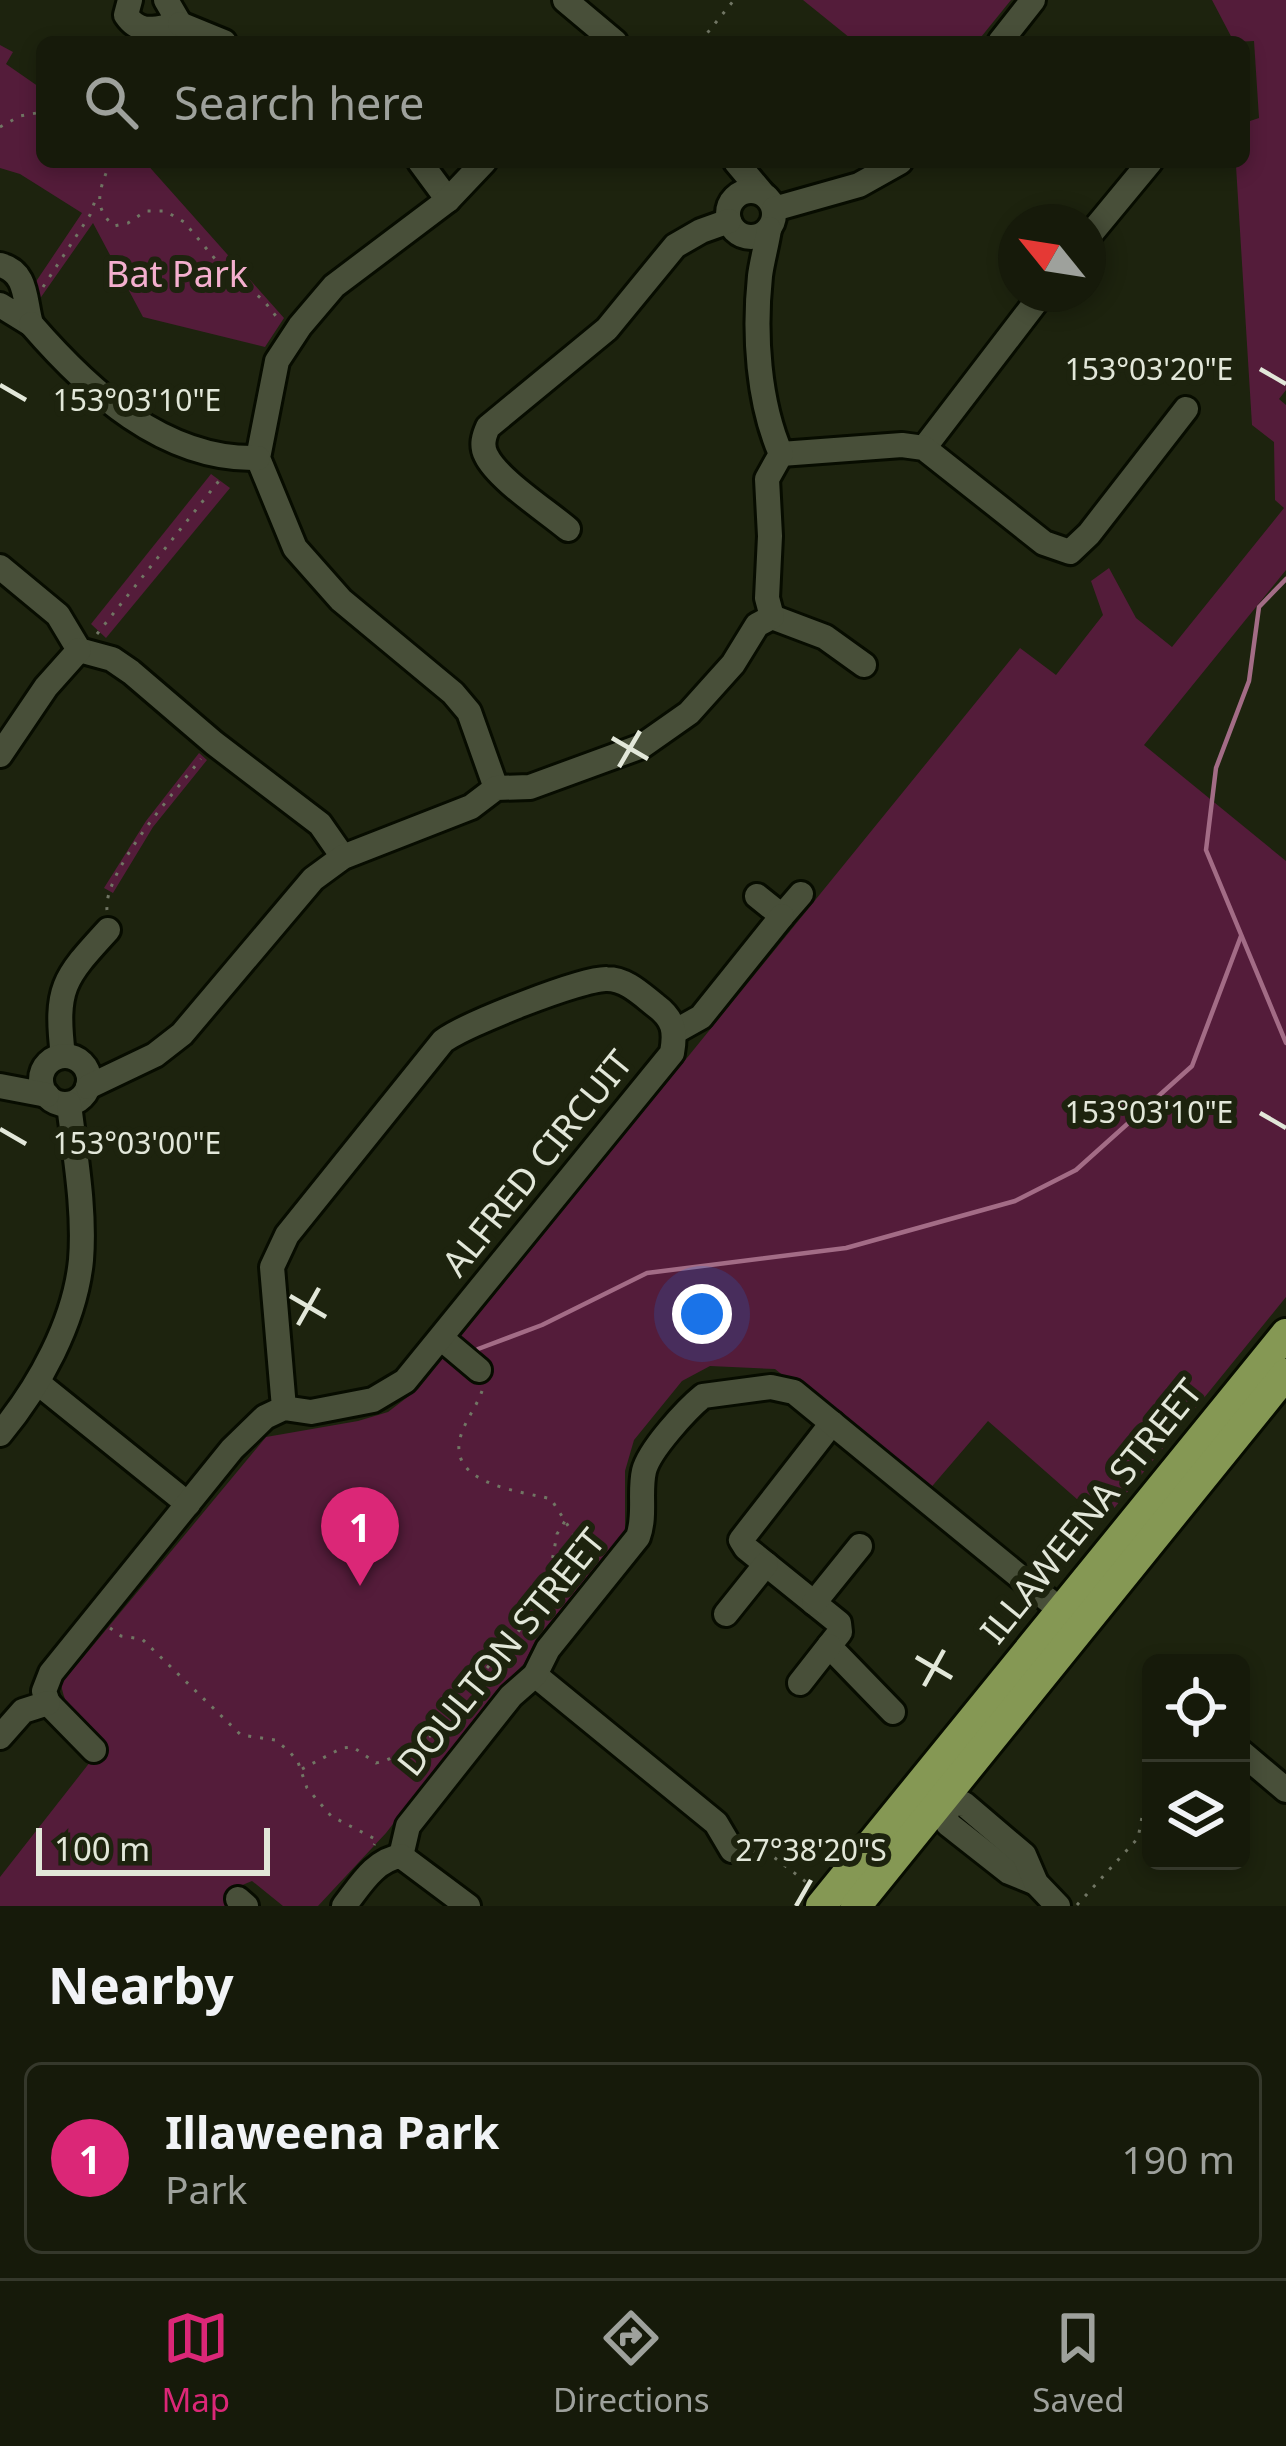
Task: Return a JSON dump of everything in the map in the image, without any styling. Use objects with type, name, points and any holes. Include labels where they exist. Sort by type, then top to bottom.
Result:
[{"type":"main road","name":"ILLAWEENA STREET","points":[[1071,1619],[1286,1334]]},
{"type":"main road","name":"ILLAWEENA STREET","points":[[817,1896],[951,1766],[1071,1619],[1286,1374]]},
{"type":"main road","name":"ILLAWEENA STREET","points":[[856,1906],[943,1814],[951,1766]]},
{"type":"street","points":[[130,0],[126,15],[141,29],[181,24],[210,36]]},
{"type":"street","points":[[166,0],[181,24]]},
{"type":"street","points":[[565,0],[600,36]]},
{"type":"street","points":[[1005,36],[1033,0]]},
{"type":"street","points":[[424,168],[448,200]]},
{"type":"street","points":[[478,168],[396,243],[334,286],[300,326],[278,361],[258,458],[295,548],[341,600],[453,693],[469,712],[496,788]]},
{"type":"street","points":[[727,168],[735,219],[760,277]]},
{"type":"street","points":[[740,168],[768,210],[760,277],[766,421],[781,454]]},
{"type":"street","points":[[768,210],[859,185],[889,168]]},
{"type":"street","points":[[1106,215],[1145,168]]},
{"type":"street","points":[[735,219],[742,192],[768,210]]},
{"type":"street","points":[[735,219],[757,236],[768,210]]},
{"type":"street","points":[[568,529],[484,454],[488,427],[607,329],[675,246],[735,219]]},
{"type":"street","points":[[0,265],[9,266],[22,278],[19,312],[73,372],[127,416],[175,441],[231,459],[258,458]]},
{"type":"street","points":[[923,448],[1028,312]]},
{"type":"street","points":[[781,454],[902,445],[923,448],[1043,544],[1070,552],[1186,410]]},
{"type":"street","points":[[772,617],[767,598],[767,478],[781,454]]},
{"type":"street","points":[[0,567],[58,616],[79,650],[112,658],[131,672],[320,824],[343,856]]},
{"type":"street","points":[[0,1085],[127,1068],[155,1055],[182,1034],[313,879],[343,856],[471,807],[496,788],[530,787],[642,746],[689,712],[733,664],[757,625],[772,617],[825,637],[864,665]]},
{"type":"street","points":[[0,754],[46,687],[79,650]]},
{"type":"street","points":[[676,1031],[701,1017],[801,894]]},
{"type":"street","points":[[757,896],[782,916]]},
{"type":"street","points":[[0,1433],[38,1383],[66,1317],[81,1264],[81,1220],[58,1000],[68,976],[108,930]]},
{"type":"street","name":"ALFRED CIRCUIT","points":[[597,980],[625,982],[666,1014],[676,1031],[672,1053],[441,1338],[405,1382],[373,1400],[311,1412],[284,1408],[272,1268],[287,1235],[443,1041],[462,1027],[597,980]]},
{"type":"street","points":[[441,1338],[481,1378]]},
{"type":"street","points":[[38,1383],[188,1504]]},
{"type":"street","name":"DOULTON STREET","points":[[401,1856],[408,1826],[511,1696],[535,1675],[548,1649],[638,1537],[644,1521],[644,1472],[650,1457],[704,1396],[783,1388],[1071,1619]]},
{"type":"street","points":[[94,1750],[48,1703],[44,1691],[51,1672],[188,1504],[265,1417],[284,1408]]},
{"type":"street","points":[[800,1683],[840,1632],[839,1623],[741,1540],[832,1424]]},
{"type":"street","points":[[814,1603],[860,1546]]},
{"type":"street","points":[[726,1614],[766,1564]]},
{"type":"street","points":[[829,1646],[893,1712]]},
{"type":"street","points":[[535,1675],[716,1823],[733,1850]]},
{"type":"street","points":[[0,1737],[22,1711],[48,1703]]},
{"type":"street","points":[[1250,1760],[1286,1790]]},
{"type":"street","points":[[880,1832],[919,1803],[943,1814],[1009,1872],[1036,1883],[1058,1906]]},
{"type":"street","points":[[344,1906],[375,1867],[387,1858],[401,1856],[468,1906]]},
{"type":"path","points":[[705,36],[734,0]]},
{"type":"path","points":[[0,127],[36,113]]},
{"type":"path","points":[[19,312],[90,215],[108,168]]},
{"type":"path","points":[[97,196],[103,217],[114,226],[146,212],[165,212],[184,222],[215,260],[264,301],[284,325]]},
{"type":"path","points":[[108,930],[105,894],[151,820],[214,743]]},
{"type":"path","points":[[481,1378],[460,1438],[466,1463],[488,1486],[551,1498],[591,1563],[608,1576]]},
{"type":"path","points":[[487,1668],[544,1600],[557,1534],[565,1521]]},
{"type":"path","points":[[106,1625],[121,1636],[142,1639],[242,1736],[275,1740],[289,1751],[307,1788],[331,1816],[377,1840],[366,1857],[375,1867]]},
{"type":"path","points":[[301,1770],[342,1748],[353,1747],[376,1763],[394,1760],[406,1745],[430,1739],[447,1725]]},
{"type":"path","points":[[1071,1906],[1080,1904],[1138,1838],[1142,1817]]},
{"type":"path","points":[[733,1850],[772,1855],[817,1896]]},
{"type":"green space","points":[[803,0],[1011,0],[982,36],[848,36]]},
{"type":"green space","points":[[1212,0],[1286,0],[1286,390],[1279,399],[1286,405],[1286,570],[1144,745],[1286,861],[1286,1297],[1103,1522],[988,1421],[928,1491],[775,1369],[710,1366],[682,1381],[634,1440],[625,1471],[625,1533],[386,1833],[318,1906],[283,1906],[252,1881],[240,1886],[227,1906],[0,1906],[0,1877],[94,1757],[105,1750],[105,1743],[71,1711],[61,1684],[266,1437],[388,1412],[418,1389],[1020,648],[1056,675],[1103,615],[1091,581],[1109,568],[1136,618],[1172,647],[1284,508],[1275,500],[1274,442],[1252,425],[1236,168],[1250,168],[1250,121],[1259,118],[1254,41],[1250,36],[1231,36]]},
{"type":"green space","name":"Bat Park","points":[[0,45],[13,52],[6,64],[36,85],[36,168],[150,168],[284,318],[265,347],[143,317],[93,223],[39,300],[35,283],[82,213],[20,174],[0,168]]},
{"type":"green space","points":[[211,474],[230,488],[106,638],[91,624]]},
{"type":"green space","points":[[199,753],[207,760],[153,827],[113,893],[104,888],[146,821]]},
{"type":"waterway","points":[[1286,579],[1259,607],[1249,681],[1216,768],[1206,850],[1286,1043]]},
{"type":"waterway","points":[[478,1349],[542,1325],[647,1273],[846,1248],[1015,1201],[1076,1170],[1192,1066],[1241,936]]},
{"type":"place","name":"Illaweena Park","points":[[360,1586]]}]
